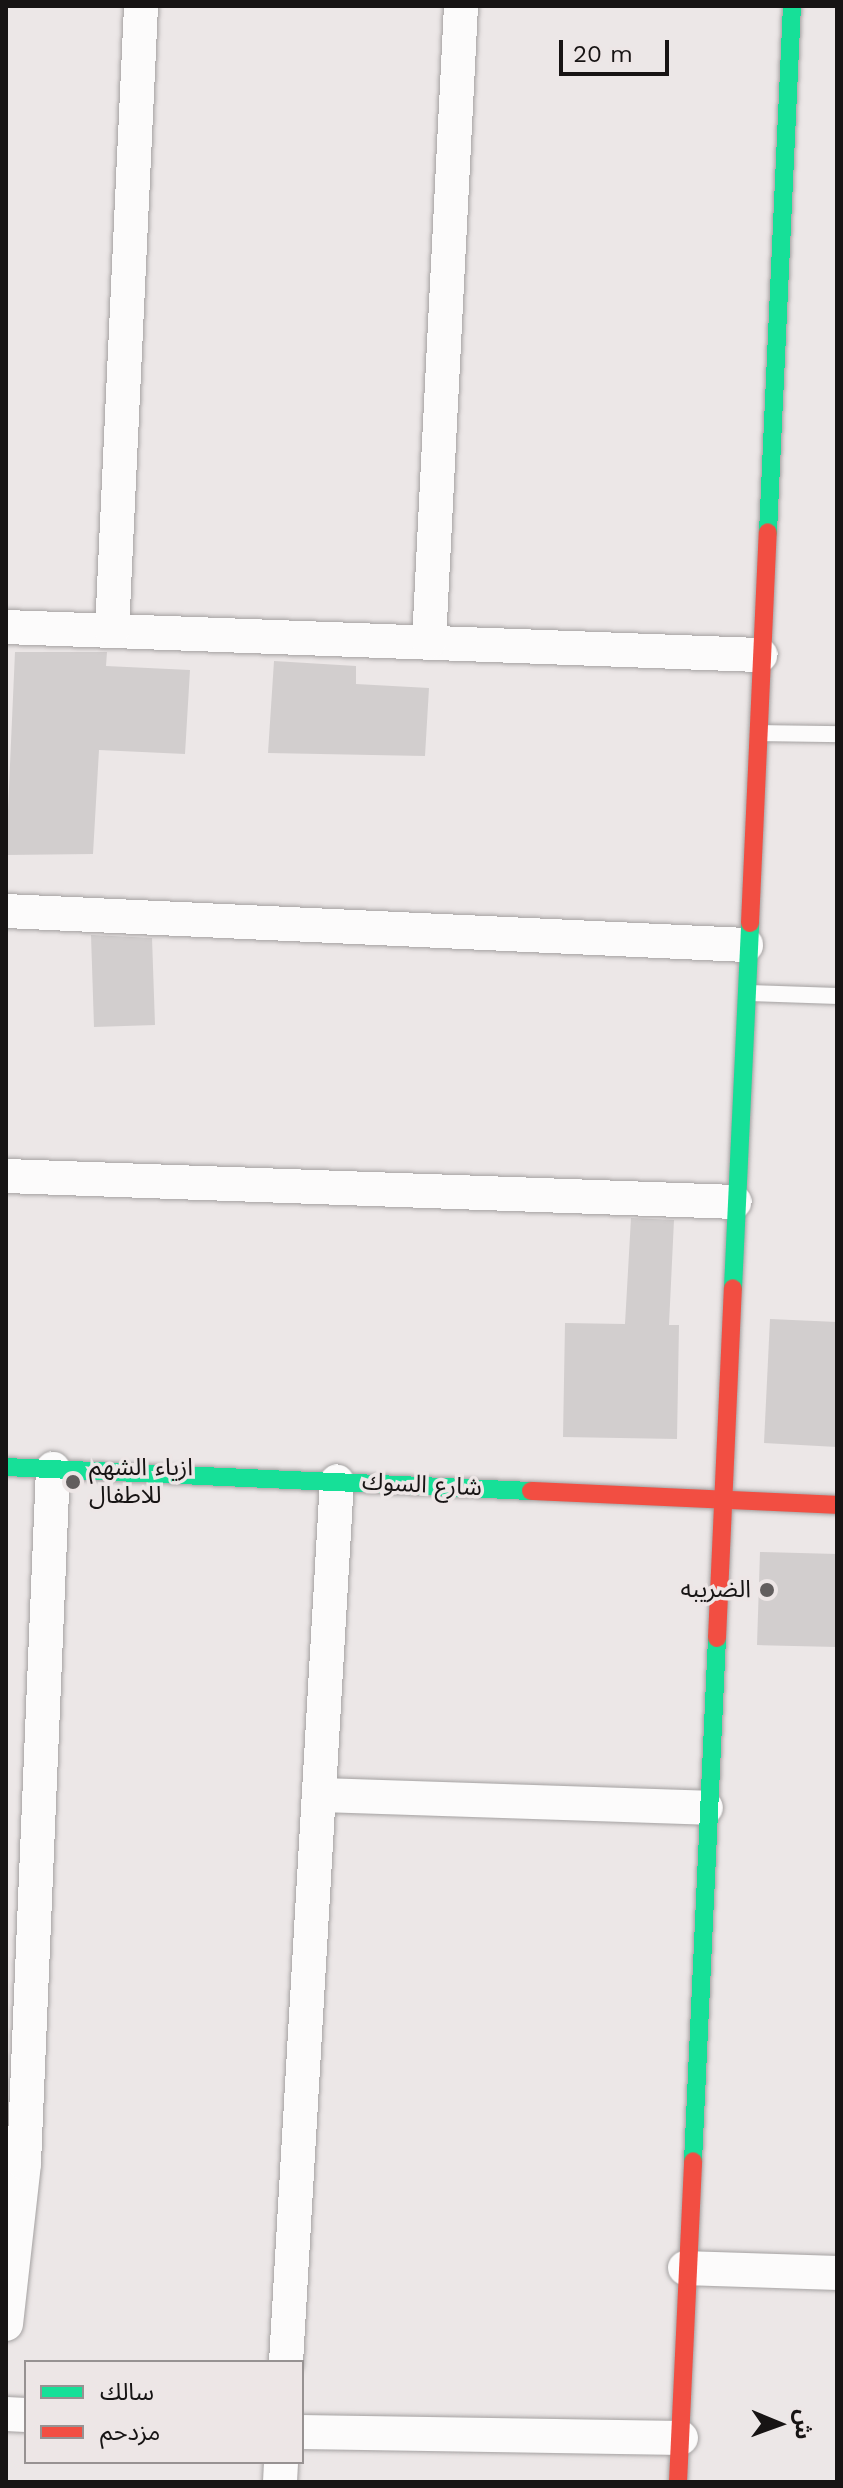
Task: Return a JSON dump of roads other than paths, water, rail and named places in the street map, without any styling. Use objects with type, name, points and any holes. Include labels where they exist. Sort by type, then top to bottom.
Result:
[{"type":"street","points":[[112,631],[141,6]]},
{"type":"street","points":[[429,642],[461,6]]},
{"type":"street","points":[[678,2482],[706,1808],[792,6]]},
{"type":"street","points":[[6,627],[760,655]]},
{"type":"street","points":[[6,911],[746,945]]},
{"type":"street","points":[[6,1176],[735,1202]]},
{"type":"street","name":"شارع السوك","points":[[6,1467],[837,1505]]},
{"type":"street","points":[[6,2324],[53,1469]]},
{"type":"street","points":[[286,2360],[323,1795],[337,1481]]},
{"type":"street","points":[[323,1795],[706,1808]]},
{"type":"street","points":[[685,2268],[837,2273]]},
{"type":"street","points":[[304,2432],[681,2438]]},
{"type":"lane","points":[[756,733],[837,734]]},
{"type":"lane","points":[[744,993],[837,996]]},
{"type":"place","name":"ازياء الشهم للاطفال","points":[[73,1482]]},
{"type":"place","name":"الضريبه","points":[[767,1590]]}]
